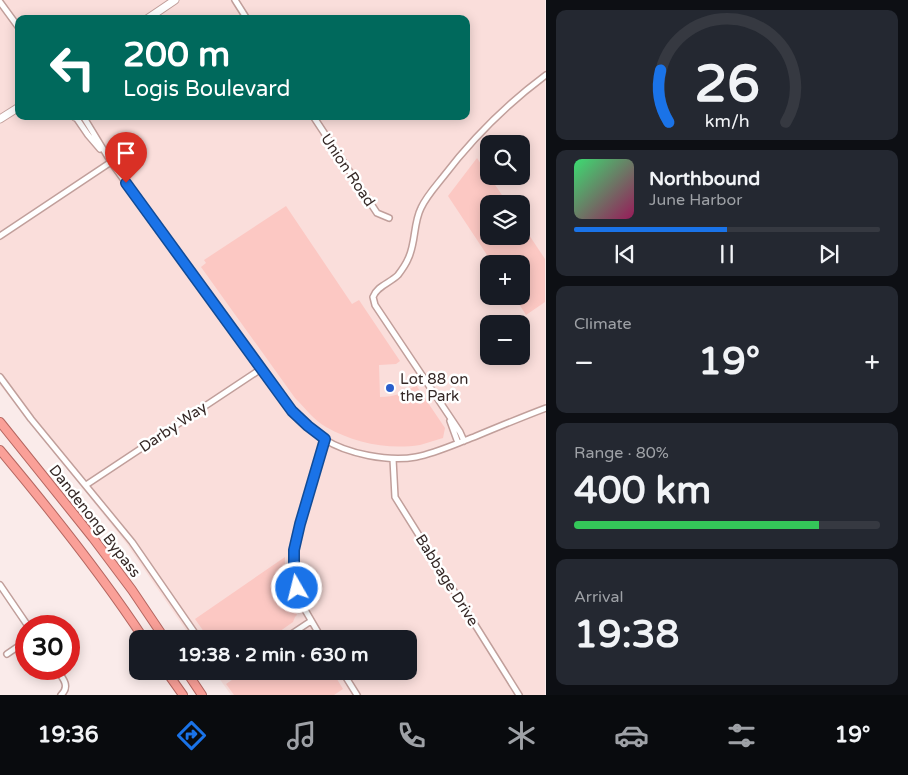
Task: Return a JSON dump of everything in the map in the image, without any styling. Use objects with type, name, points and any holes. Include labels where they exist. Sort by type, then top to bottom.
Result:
[{"type":"highway","name":"Dandenong Bypass","points":[[0,422],[93,538],[159,630]]},
{"type":"highway","name":"Dandenong Bypass","points":[[0,450],[109,587],[138,630]]},
{"type":"highway","points":[[172,680],[183,695]]},
{"type":"highway","points":[[192,680],[202,695]]},
{"type":"main road","points":[[154,15],[175,0]]},
{"type":"main road","points":[[0,119],[15,110]]},
{"type":"street","points":[[235,0],[244,15]]},
{"type":"street","points":[[1,6],[15,23]]},
{"type":"street","points":[[9,16],[15,27]]},
{"type":"street","points":[[464,441],[460,432],[373,302],[374,294],[379,288],[397,276],[408,260],[413,244],[416,218],[421,207],[445,174],[483,131],[511,104],[546,75]]},
{"type":"street","points":[[78,120],[109,159],[292,411],[325,439],[357,453],[393,459],[415,457],[441,450],[546,408]]},
{"type":"street","points":[[86,120],[109,159]]},
{"type":"street","name":"Union Road","points":[[315,120],[377,213],[389,218]]},
{"type":"street","points":[[0,236],[109,159]]},
{"type":"street","name":"Darby Way","points":[[86,485],[261,369]]},
{"type":"street","points":[[0,377],[31,419],[132,542],[193,630]]},
{"type":"street","points":[[450,418],[458,443]]},
{"type":"street","points":[[316,630],[300,603],[294,574],[294,550],[325,439]]},
{"type":"street","name":"Babbage Drive","points":[[393,459],[395,497],[519,695]]},
{"type":"street","points":[[0,585],[20,615]]},
{"type":"street","points":[[297,630],[310,621]]},
{"type":"street","points":[[7,654],[15,649]]},
{"type":"street","points":[[61,695],[65,690],[66,684],[63,680]]},
{"type":"street","points":[[348,680],[357,695]]},
{"type":"shaded area","points":[[0,0],[545,0],[545,695],[231,695],[220,680],[417,680],[417,630],[186,630],[126,543],[0,385]]},
{"type":"shaded area","points":[[477,158],[480,162],[480,185],[495,185],[502,195],[480,195],[480,244],[448,196]]},
{"type":"shaded area","points":[[286,206],[352,304],[359,300],[400,361],[396,364],[379,365],[380,397],[399,394],[416,385],[445,428],[443,438],[420,445],[384,446],[348,437],[322,424],[295,398],[201,267],[206,263],[204,260]]},
{"type":"shaded area","points":[[530,236],[545,259],[545,302],[526,315],[520,305],[530,305],[530,255],[487,255],[480,245],[530,245]]},
{"type":"shaded area","points":[[285,557],[288,587],[297,615],[293,622],[282,630],[203,630],[195,619]]},
{"type":"shaded area","points":[[232,680],[338,680],[343,689],[334,695],[234,695],[226,684]]},
{"type":"place","name":"Lot 88 on the Park","points":[[390,388]]},
{"type":"route","points":[[126,183],[292,411],[325,439],[294,550],[294,574],[297,588]]}]
